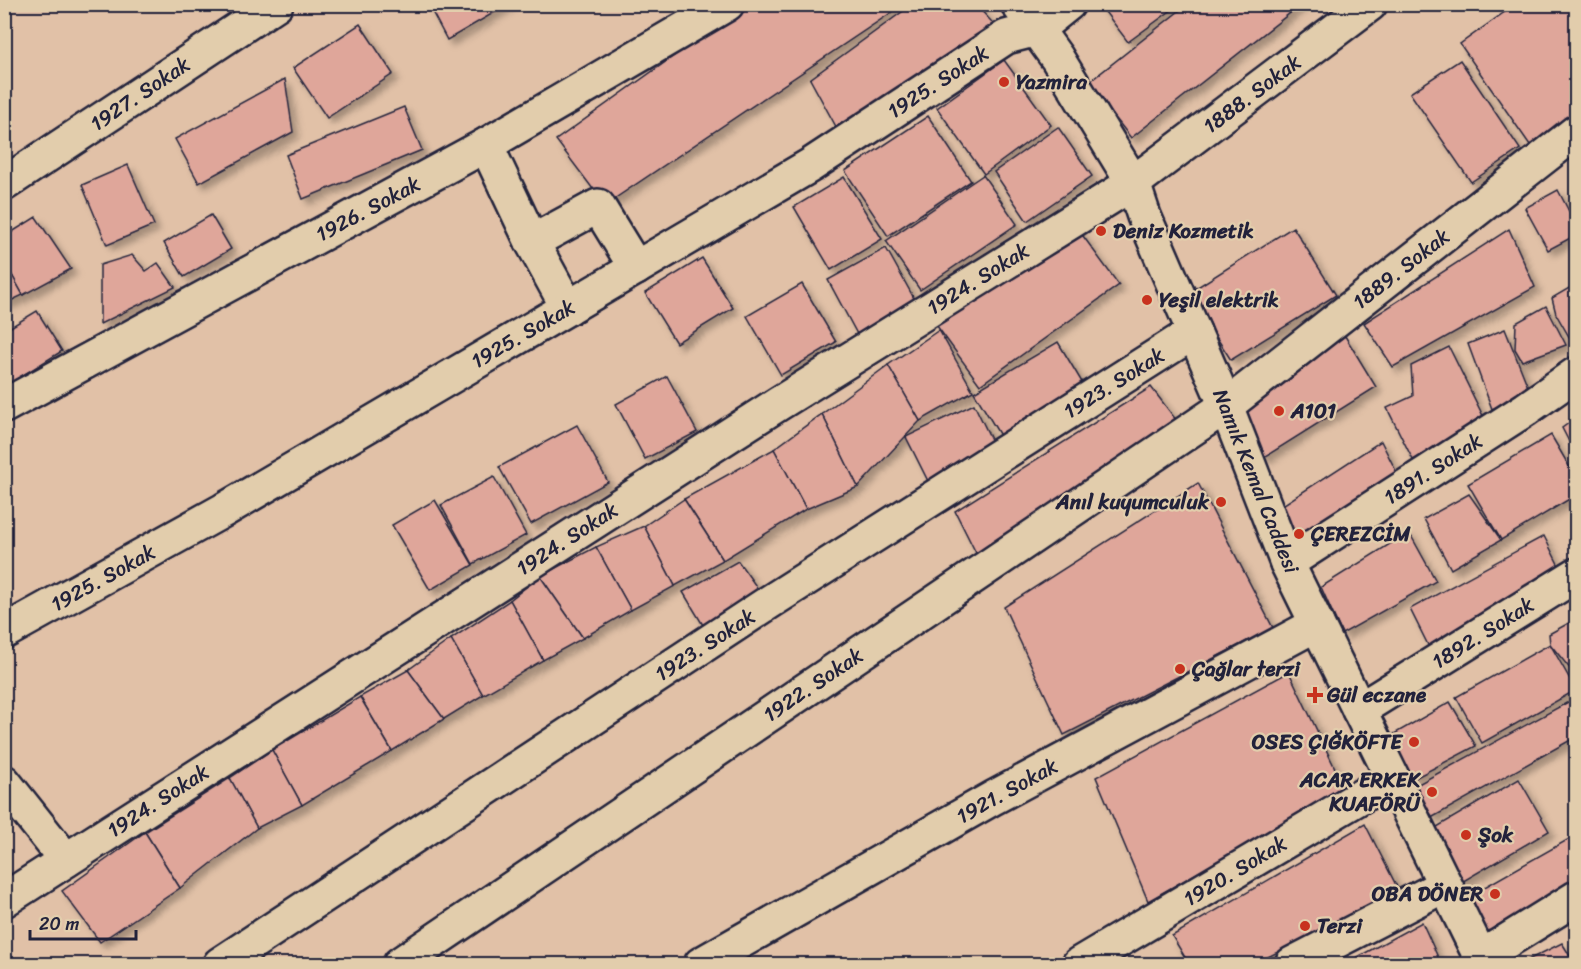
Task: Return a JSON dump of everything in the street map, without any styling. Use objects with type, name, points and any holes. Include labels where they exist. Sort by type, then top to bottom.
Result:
[{"type":"street","name":"1927. Sokak","points":[[4,184],[276,4]]},
{"type":"street","name":"1926. Sokak","points":[[4,406],[486,145],[727,4]]},
{"type":"street","points":[[1028,17],[1068,4]]},
{"type":"street","name":"1888. Sokak","points":[[1133,183],[1370,4]]},
{"type":"street","name":"Namık Kemal Caddesi","points":[[1028,17],[1057,58],[1133,183],[1144,216],[1226,406],[1287,563],[1483,961]]},
{"type":"street","name":"1925. Sokak","points":[[4,632],[224,510],[811,165],[1006,37],[1028,17]]},
{"type":"street","name":"1889. Sokak","points":[[1226,406],[1576,132]]},
{"type":"street","points":[[486,145],[532,242],[568,308]]},
{"type":"street","name":"1924. Sokak","points":[[4,900],[768,410],[1133,183]]},
{"type":"street","points":[[532,242],[598,206],[636,268]]},
{"type":"street","name":"1923. Sokak","points":[[220,964],[768,603],[1194,332]]},
{"type":"street","name":"1891. Sokak","points":[[1287,563],[1526,410],[1576,374]]},
{"type":"street","name":"1922. Sokak","points":[[400,964],[1226,406]]},
{"type":"street","name":"1892. Sokak","points":[[1359,710],[1576,575]]},
{"type":"street","name":"1921. Sokak","points":[[701,964],[993,798],[1317,624]]},
{"type":"street","name":"1920. Sokak","points":[[1079,964],[1392,778]]},
{"type":"street","points":[[4,782],[66,860]]},
{"type":"street","points":[[1292,964],[1445,885]]},
{"type":"street","points":[[1483,961],[1576,898]]},
{"type":"building","points":[[428,4],[509,4],[447,40]]},
{"type":"building","points":[[747,4],[904,4],[605,205],[556,140]]},
{"type":"building","points":[[913,4],[975,4],[1006,37],[845,143],[810,79]]},
{"type":"building","points":[[1099,4],[1176,4],[1177,6],[1128,42]]},
{"type":"building","points":[[1188,4],[1283,4],[1290,13],[1131,138],[1088,83]]},
{"type":"building","points":[[1284,4],[1303,4],[1290,13]]},
{"type":"building","points":[[1516,4],[1574,4],[1576,9],[1576,112],[1530,145],[1460,44]]},
{"type":"building","points":[[360,24],[393,74],[327,118],[293,68]]},
{"type":"building","points":[[1004,60],[1051,125],[984,174],[937,108]]},
{"type":"building","points":[[1460,60],[1520,149],[1471,182],[1410,93]]},
{"type":"building","points":[[285,79],[293,132],[199,183],[175,139]]},
{"type":"building","points":[[404,107],[422,150],[303,199],[286,155]]},
{"type":"building","points":[[928,116],[971,181],[888,236],[845,171]]},
{"type":"building","points":[[1058,127],[1092,176],[1027,221],[994,172]]},
{"type":"building","points":[[128,165],[154,225],[107,245],[82,185]]},
{"type":"building","points":[[983,175],[1017,224],[920,290],[886,241]]},
{"type":"building","points":[[844,177],[882,239],[831,270],[794,207]]},
{"type":"building","points":[[1558,190],[1576,225],[1576,235],[1548,250],[1525,208]]},
{"type":"building","points":[[211,215],[231,249],[184,277],[164,243]]},
{"type":"building","points":[[36,217],[71,269],[23,295],[4,261],[4,237]]},
{"type":"building","points":[[1072,221],[1119,285],[980,385],[934,322]]},
{"type":"building","points":[[1293,227],[1336,295],[1231,360],[1188,293]]},
{"type":"building","points":[[1509,229],[1535,287],[1393,367],[1364,323]]},
{"type":"building","points":[[886,248],[916,302],[857,334],[828,280]]},
{"type":"building","points":[[132,255],[146,271],[158,263],[175,287],[100,324],[100,265]]},
{"type":"building","points":[[702,258],[733,308],[676,343],[645,293]]},
{"type":"building","points":[[4,261],[23,295],[4,304]]},
{"type":"building","points":[[802,284],[836,342],[781,375],[747,316]]},
{"type":"building","points":[[1576,284],[1575,347],[1556,314],[1552,298]]},
{"type":"building","points":[[1546,306],[1566,345],[1522,361],[1515,349],[1516,323]]},
{"type":"building","points":[[37,311],[62,351],[4,387],[4,331]]},
{"type":"building","points":[[1505,329],[1530,392],[1492,409],[1468,344]]},
{"type":"building","points":[[939,330],[973,391],[920,421],[888,365]]},
{"type":"building","points":[[1345,336],[1376,387],[1263,458],[1241,409]]},
{"type":"building","points":[[1058,342],[1089,394],[1005,444],[974,392]]},
{"type":"building","points":[[1449,347],[1487,424],[1413,460],[1387,408],[1413,396],[1411,366]]},
{"type":"building","points":[[888,365],[920,421],[858,487],[822,414]]},
{"type":"building","points":[[667,376],[697,432],[645,459],[616,404]]},
{"type":"building","points":[[1151,387],[1180,425],[977,555],[955,511]]},
{"type":"building","points":[[974,404],[997,452],[930,485],[906,437]]},
{"type":"building","points":[[822,414],[858,487],[806,509],[774,449]]},
{"type":"building","points":[[1576,418],[1576,455],[1562,428]]},
{"type":"building","points":[[577,425],[608,482],[531,524],[499,467]]},
{"type":"building","points":[[1551,435],[1576,478],[1576,495],[1501,540],[1468,484]]},
{"type":"building","points":[[1381,441],[1400,479],[1296,544],[1281,506]]},
{"type":"building","points":[[774,449],[806,509],[723,560],[684,499]]},
{"type":"building","points":[[494,477],[526,535],[473,564],[441,505]]},
{"type":"building","points":[[1198,483],[1273,628],[1064,735],[1004,607]]},
{"type":"building","points":[[1469,494],[1501,540],[1451,569],[1424,519]]},
{"type":"building","points":[[684,499],[723,560],[675,586],[644,526]]},
{"type":"building","points":[[435,500],[473,565],[430,590],[392,525]]},
{"type":"building","points":[[644,526],[675,586],[631,610],[596,547]]},
{"type":"building","points":[[1409,532],[1436,581],[1342,634],[1321,587]]},
{"type":"building","points":[[1544,536],[1562,572],[1432,653],[1410,609]]},
{"type":"building","points":[[596,547],[631,610],[583,638],[540,576]]},
{"type":"building","points":[[738,561],[768,603],[712,640],[683,592]]},
{"type":"building","points":[[540,576],[583,638],[543,660],[510,600]]},
{"type":"building","points":[[510,600],[543,660],[483,695],[451,639]]},
{"type":"building","points":[[1576,619],[1576,676],[1550,644],[1549,634]]},
{"type":"building","points":[[451,639],[483,695],[444,719],[408,670]]},
{"type":"building","points":[[1550,644],[1576,690],[1482,743],[1456,697]]},
{"type":"building","points":[[408,670],[444,719],[392,751],[360,697]]},
{"type":"building","points":[[1289,672],[1345,789],[1148,901],[1096,777]]},
{"type":"building","points":[[360,697],[392,751],[302,805],[272,750]]},
{"type":"building","points":[[1570,701],[1576,711],[1576,737],[1433,817],[1411,788]]},
{"type":"building","points":[[1450,702],[1476,746],[1413,779],[1387,738]]},
{"type":"building","points":[[272,750],[302,805],[257,828],[230,778]]},
{"type":"building","points":[[230,778],[257,828],[180,888],[145,832]]},
{"type":"building","points":[[1519,779],[1549,831],[1460,883],[1430,831]]},
{"type":"building","points":[[1365,824],[1399,891],[1254,964],[1189,964],[1172,936]]},
{"type":"building","points":[[145,832],[180,888],[100,942],[62,891]]},
{"type":"building","points":[[1576,835],[1576,893],[1485,945],[1460,901]]},
{"type":"building","points":[[1422,922],[1441,964],[1345,964]]},
{"type":"building","points":[[1562,943],[1575,964],[1520,964]]},
{"type":"place","name":"Yazmira","points":[[1004,82]]},
{"type":"place","name":"Deniz Kozmetik","points":[[1101,231]]},
{"type":"place","name":"Yeşil elektrik","points":[[1147,300]]},
{"type":"place","name":"A101","points":[[1279,411]]},
{"type":"place","name":"Anıl kuyumculuk","points":[[1221,502]]},
{"type":"place","name":"ÇEREZCİM","points":[[1299,534]]},
{"type":"place","name":"Çağlar terzi","points":[[1180,669]]},
{"type":"place","name":"Gül eczane","points":[[1315,695]]},
{"type":"place","name":"OSES ÇIĞKÖFTE","points":[[1414,742]]},
{"type":"place","name":"ACAR ERKEK KUAFÖRÜ","points":[[1432,792]]},
{"type":"place","name":"Şok","points":[[1466,835]]},
{"type":"place","name":"OBA DÖNER","points":[[1495,894]]},
{"type":"place","name":"Terzi","points":[[1305,926]]}]
